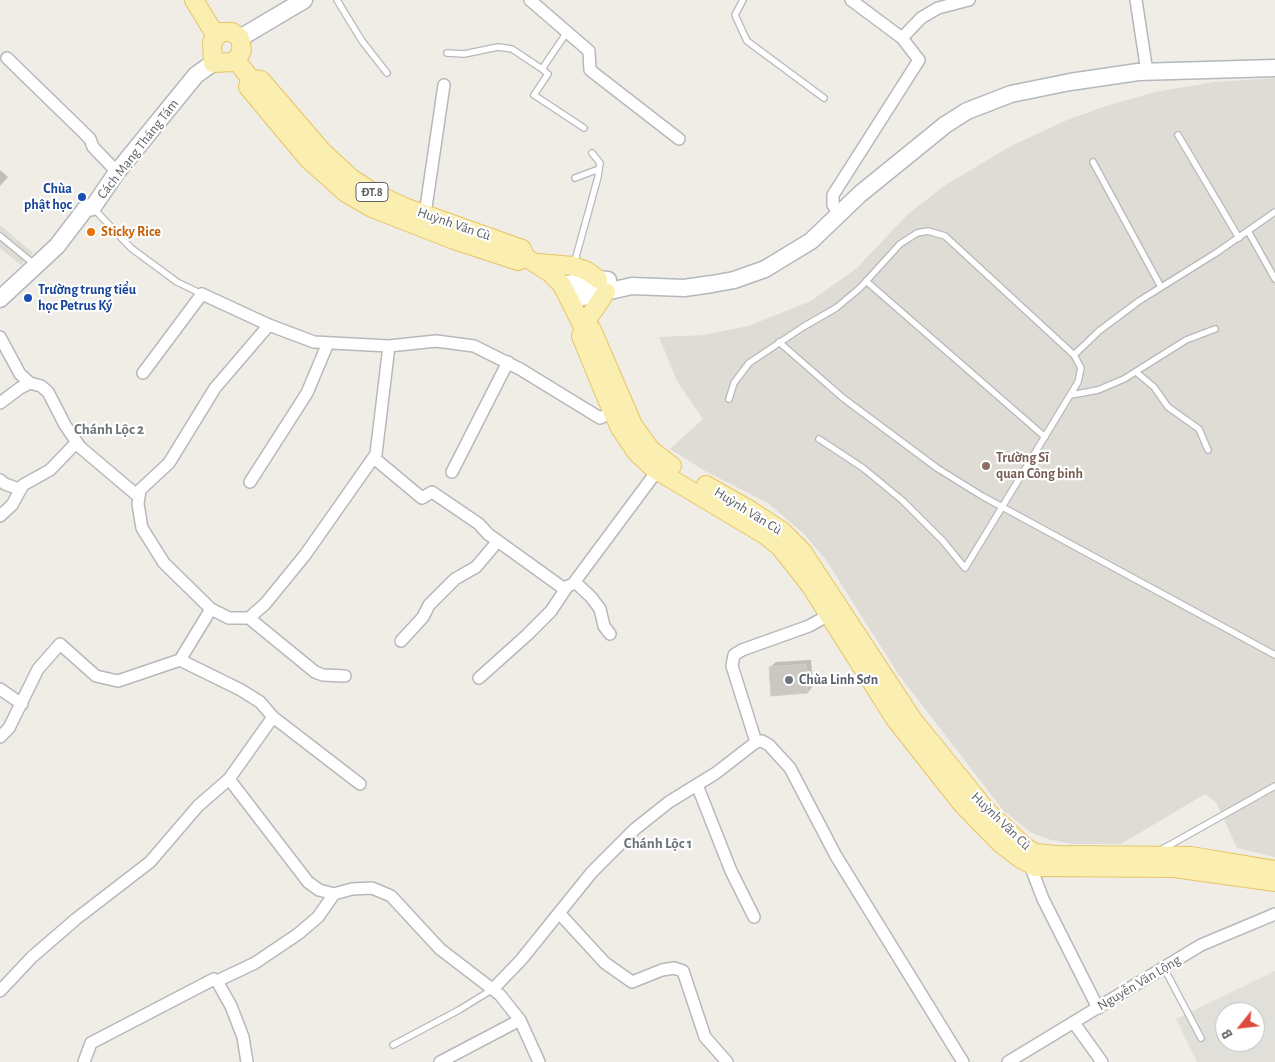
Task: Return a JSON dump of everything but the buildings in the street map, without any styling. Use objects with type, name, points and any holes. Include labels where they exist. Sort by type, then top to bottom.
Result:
[{"type":"main road","points":[[194,0],[216,36]]},
{"type":"main road","points":[[232,32],[240,38],[242,51],[236,60],[228,63],[213,63],[211,48],[216,36],[232,32]]},
{"type":"main road","points":[[236,60],[250,78],[248,87],[308,159],[346,193],[367,206],[395,210],[518,261],[530,260],[573,266],[586,271],[602,286],[584,327]]},
{"type":"main road","name":"Huỳnh Văn Cù","points":[[395,210],[425,214],[522,248],[530,260],[549,272],[566,292],[584,327],[581,336],[618,410],[656,455],[782,531],[802,551],[820,574],[896,697],[913,720],[987,811],[1024,846],[1035,853],[1211,858],[1275,870]]},
{"type":"main road","points":[[618,410],[636,452],[658,471],[765,534],[780,546],[794,562],[864,673],[922,756],[984,827],[1000,843],[1030,865],[1070,868],[1174,868],[1275,882]]},
{"type":"main road","points":[[1024,846],[1030,865]]},
{"type":"street","points":[[240,38],[303,0]]},
{"type":"street","points":[[530,0],[589,51],[590,70],[679,138]]},
{"type":"street","points":[[839,214],[833,205],[833,195],[919,60],[902,38],[851,0]]},
{"type":"street","points":[[902,38],[920,18],[938,8],[969,0]]},
{"type":"street","points":[[1136,0],[1146,72]]},
{"type":"street","points":[[7,58],[80,129],[90,140],[93,147],[117,172]]},
{"type":"street","name":"Cách Mạng Tháng Tám","points":[[0,298],[56,246],[86,208],[93,207],[117,172],[196,75],[213,63]]},
{"type":"street","points":[[566,292],[602,286],[684,288],[734,280],[765,269],[811,241],[907,154],[967,111],[1011,94],[1070,82],[1146,72],[1275,68]]},
{"type":"street","points":[[425,214],[444,85]]},
{"type":"street","points":[[143,373],[202,294],[269,325],[314,342],[390,346],[436,341],[474,346],[508,362],[600,418],[618,410]]},
{"type":"street","points":[[269,325],[215,388],[169,463],[140,490],[138,504],[142,528],[164,563],[212,609],[229,618],[248,618],[315,672],[323,675],[345,676]]},
{"type":"street","points":[[0,337],[20,374],[30,383],[41,386],[48,392],[76,442],[94,461],[139,497]]},
{"type":"street","points":[[250,482],[307,393],[328,343]]},
{"type":"street","points":[[248,618],[265,604],[305,556],[374,458],[390,346]]},
{"type":"street","points":[[452,472],[508,362]]},
{"type":"street","points":[[0,403],[30,383]]},
{"type":"street","points":[[0,516],[12,505],[19,489],[50,470],[76,442]]},
{"type":"street","points":[[374,458],[422,498],[432,492],[479,524],[498,541],[563,588],[571,584]]},
{"type":"street","points":[[479,678],[551,611],[658,471]]},
{"type":"street","points":[[0,480],[19,489]]},
{"type":"street","points":[[401,641],[423,617],[429,606],[455,580],[476,567],[498,541]]},
{"type":"street","points":[[571,584],[596,603],[604,626],[610,634]]},
{"type":"street","points":[[0,737],[9,728],[38,669],[60,644],[96,676],[118,681],[180,660],[212,609]]},
{"type":"street","points":[[756,742],[732,666],[734,655],[742,650],[809,626],[829,615]]},
{"type":"street","points":[[180,660],[241,690],[260,702],[273,717],[360,784]]},
{"type":"street","points":[[0,688],[22,704]]},
{"type":"street","points":[[0,991],[32,957],[69,925],[150,862],[198,806],[229,779],[273,717]]},
{"type":"street","points":[[493,989],[521,960],[592,872],[635,829],[669,802],[756,742],[762,741],[769,745],[790,768],[836,856],[963,1062]]},
{"type":"street","points":[[229,779],[308,882],[319,890],[334,894],[372,888],[391,896],[440,950],[500,994],[520,1020],[539,1062]]},
{"type":"street","points":[[696,785],[730,870],[754,917]]},
{"type":"street","points":[[1030,865],[1043,899],[1098,1008]]},
{"type":"street","points":[[84,1062],[92,1043],[214,979],[217,981],[255,963],[298,934],[318,917],[334,894]]},
{"type":"street","points":[[559,913],[605,963],[632,982],[662,970],[674,968],[683,971],[705,1037],[727,1062]]},
{"type":"street","name":"Nguyễn Văn Lộng","points":[[1008,1062],[1201,945],[1275,914]]},
{"type":"street","points":[[217,981],[243,1037],[247,1062]]},
{"type":"street","points":[[440,1062],[520,1020]]},
{"type":"street","points":[[1074,1023],[1102,1062]]},
{"type":"lane","points":[[337,0],[362,41],[387,73]]},
{"type":"lane","points":[[743,0],[735,14],[747,41],[824,98]]},
{"type":"lane","points":[[542,69],[567,32]]},
{"type":"lane","points":[[448,53],[464,54],[498,47],[512,49],[548,74],[534,96],[584,128]]},
{"type":"lane","points":[[1178,135],[1238,238]]},
{"type":"lane","points":[[573,266],[591,208],[599,169],[600,163],[592,153]]},
{"type":"lane","points":[[1093,162],[1161,287]]},
{"type":"lane","points":[[575,178],[599,169]]},
{"type":"lane","points":[[93,207],[131,248],[177,282],[202,294]]},
{"type":"lane","points":[[1074,355],[1109,323],[1275,212]]},
{"type":"lane","points":[[729,399],[734,383],[743,369],[779,342],[836,308],[866,281],[885,258],[912,235],[928,231],[940,233],[1074,355],[1079,363],[1081,373],[1070,395],[964,568],[943,541],[903,501],[863,468],[819,439]]},
{"type":"lane","points":[[1248,231],[1275,279]]},
{"type":"lane","points":[[0,236],[36,266]]},
{"type":"lane","points":[[866,281],[1045,437]]},
{"type":"lane","points":[[1070,395],[1098,390],[1136,372],[1186,340],[1215,329]]},
{"type":"lane","points":[[779,342],[843,398],[906,447],[937,468],[1003,507],[1275,655]]},
{"type":"lane","points":[[1136,372],[1154,387],[1175,413],[1199,429],[1208,450]]},
{"type":"lane","points":[[1151,855],[1275,786]]},
{"type":"lane","points":[[1164,968],[1201,1038]]},
{"type":"lane","points":[[393,1045],[459,1010],[493,989]]},
{"type":"shaded area","name":"Trường Sĩ quan Công binh","points":[[1275,78],[1275,857],[1237,848],[1216,802],[1205,794],[1121,844],[1072,844],[1051,840],[1030,832],[1003,810],[899,675],[826,560],[805,535],[768,503],[705,471],[670,449],[703,419],[678,383],[659,337],[704,335],[748,326],[811,301],[857,268],[907,215],[944,186],[1011,146],[1067,120],[1106,106],[1155,92],[1214,82]]},
{"type":"shaded area","points":[[0,225],[33,253],[21,265],[0,248]]},
{"type":"shaded area","points":[[1275,971],[1275,1062],[1197,1062],[1176,1019]]},
{"type":"place","name":"Chùa phật học","points":[[82,197]]},
{"type":"place","name":"Sticky Rice","points":[[91,232]]},
{"type":"place","name":"Trường trung tiểu học Petrus Ký","points":[[28,298]]},
{"type":"place","name":"Trường Sĩ quan Công binh","points":[[986,466]]},
{"type":"place","name":"Chùa Linh Sơn","points":[[789,680]]},
{"type":"district","name":"Chánh Lộc 2","points":[[109,429]]},
{"type":"district","name":"Chánh Lộc 1","points":[[658,843]]}]
